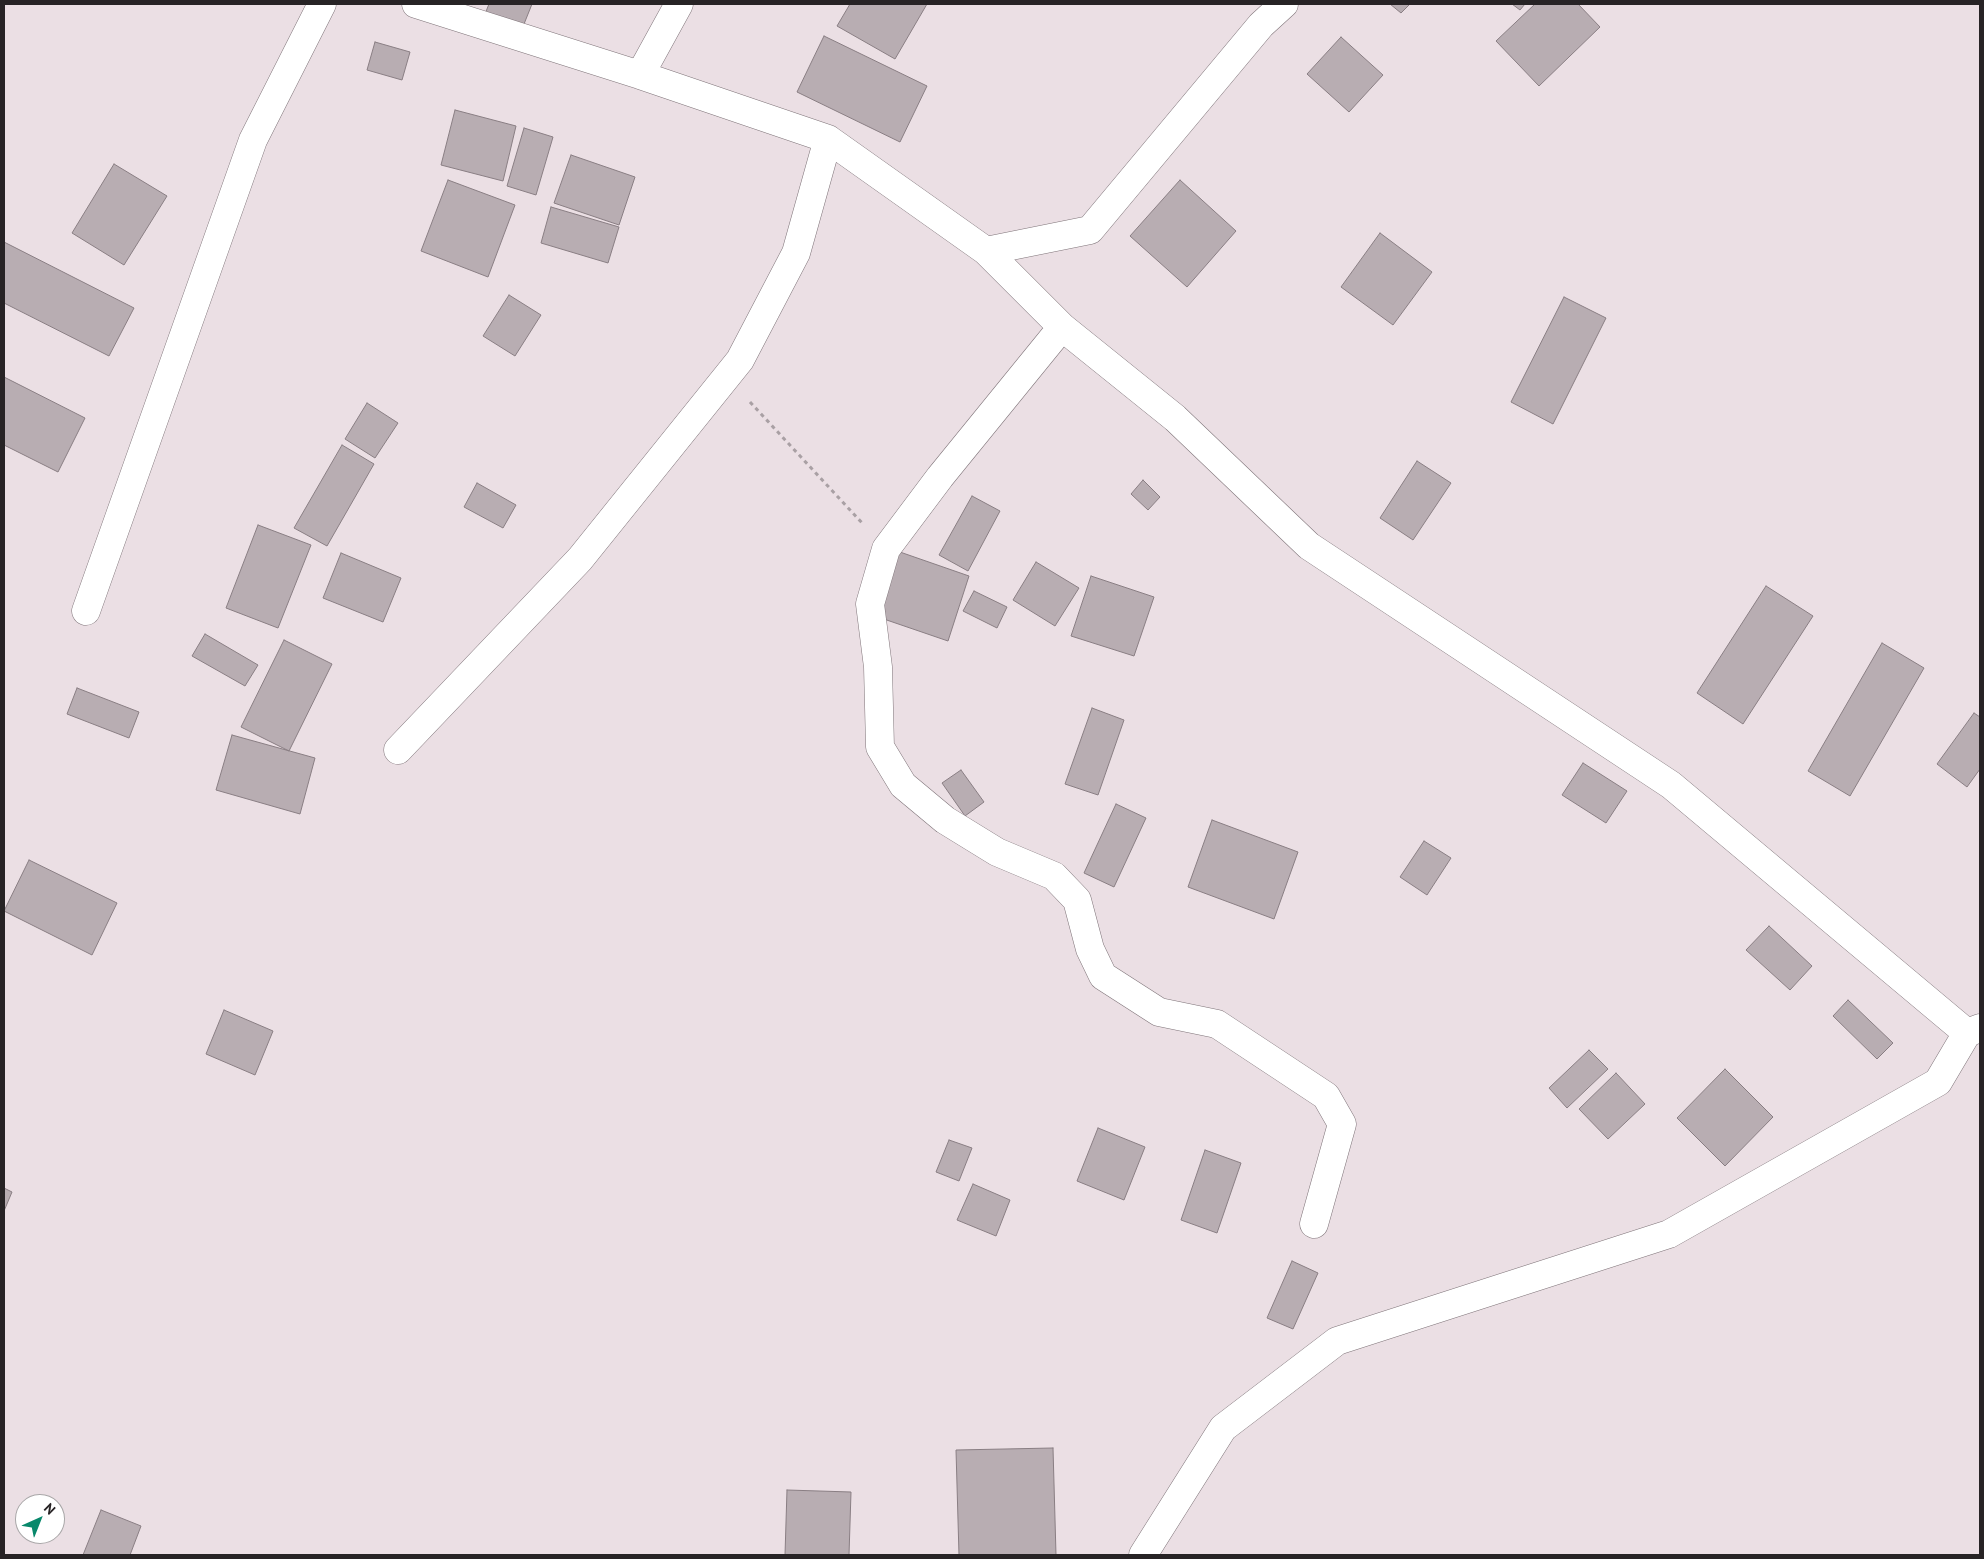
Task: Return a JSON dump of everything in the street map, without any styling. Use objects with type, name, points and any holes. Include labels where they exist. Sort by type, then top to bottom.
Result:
[{"type":"street","points":[[86,611],[253,140],[322,4]]},
{"type":"street","points":[[416,4],[640,75],[828,139],[986,251],[1062,327],[1174,418],[1309,546],[1670,785],[1974,1031],[1938,1082],[1669,1234],[1337,1342],[1224,1428],[1143,1555]]},
{"type":"street","points":[[640,75],[678,4]]},
{"type":"street","points":[[986,251],[1090,230],[1260,25],[1284,4]]},
{"type":"street","points":[[398,750],[580,559],[740,360],[796,253],[828,139]]},
{"type":"street","points":[[1062,327],[940,477],[886,549],[870,604],[878,668],[880,747],[903,785],[945,820],[997,852],[1054,876],[1077,900],[1090,949],[1103,976],[1158,1012],[1217,1024],[1326,1096],[1342,1124],[1314,1224]]},
{"type":"path","points":[[740,360],[751,404],[886,549]]},
{"type":"building","points":[[489,4],[532,4],[522,29],[485,14]]},
{"type":"building","points":[[850,4],[927,4],[895,59],[837,26]]},
{"type":"building","points":[[1390,4],[1410,4],[1401,13]]},
{"type":"building","points":[[1512,4],[1525,4],[1520,10]]},
{"type":"building","points":[[1535,4],[1578,4],[1600,27],[1539,86],[1496,41]]},
{"type":"building","points":[[824,36],[927,86],[900,142],[797,92]]},
{"type":"building","points":[[1341,37],[1383,75],[1349,112],[1307,74]]},
{"type":"building","points":[[375,42],[410,52],[402,80],[367,70]]},
{"type":"building","points":[[455,110],[516,126],[503,181],[441,165]]},
{"type":"building","points":[[524,128],[553,137],[536,195],[507,186]]},
{"type":"building","points":[[571,155],[635,177],[619,225],[554,203]]},
{"type":"building","points":[[114,164],[167,196],[124,265],[72,233]]},
{"type":"building","points":[[448,180],[515,205],[488,277],[421,251]]},
{"type":"building","points":[[1180,180],[1236,231],[1187,287],[1130,236]]},
{"type":"building","points":[[551,207],[619,227],[608,263],[541,243]]},
{"type":"building","points":[[1380,233],[1432,272],[1393,325],[1341,287]]},
{"type":"building","points":[[4,242],[134,308],[109,356],[4,303]]},
{"type":"building","points":[[509,295],[541,315],[515,356],[483,336]]},
{"type":"building","points":[[1564,297],[1606,318],[1553,424],[1511,402]]},
{"type":"building","points":[[4,377],[85,418],[58,472],[4,445]]},
{"type":"building","points":[[367,403],[398,423],[375,458],[345,439]]},
{"type":"building","points":[[342,445],[374,464],[327,546],[294,528]]},
{"type":"building","points":[[1417,461],[1451,483],[1413,540],[1380,518]]},
{"type":"building","points":[[1143,480],[1160,497],[1148,510],[1131,494]]},
{"type":"building","points":[[477,483],[516,505],[503,528],[464,507]]},
{"type":"building","points":[[972,496],[1000,511],[968,571],[939,555]]},
{"type":"building","points":[[258,525],[311,545],[278,628],[226,608]]},
{"type":"building","points":[[897,551],[969,576],[948,641],[875,616]]},
{"type":"building","points":[[341,553],[401,578],[383,622],[323,598]]},
{"type":"building","points":[[1036,562],[1079,588],[1055,626],[1013,600]]},
{"type":"building","points":[[1091,576],[1154,597],[1134,656],[1071,636]]},
{"type":"building","points":[[1766,586],[1813,616],[1743,724],[1697,693]]},
{"type":"building","points":[[974,591],[1007,607],[997,628],[963,611]]},
{"type":"building","points":[[205,634],[258,665],[245,686],[192,656]]},
{"type":"building","points":[[284,640],[332,664],[289,751],[241,727]]},
{"type":"building","points":[[1882,643],[1924,668],[1850,796],[1808,771]]},
{"type":"building","points":[[77,688],[139,712],[129,738],[67,714]]},
{"type":"building","points":[[1092,708],[1124,720],[1098,795],[1065,784]]},
{"type":"building","points":[[1974,713],[1980,717],[1980,769],[1967,787],[1937,764]]},
{"type":"building","points":[[232,735],[315,758],[300,814],[216,790]]},
{"type":"building","points":[[1583,763],[1627,791],[1606,823],[1562,795]]},
{"type":"building","points":[[961,770],[984,802],[965,816],[942,783]]},
{"type":"building","points":[[1116,804],[1146,818],[1114,887],[1084,873]]},
{"type":"building","points":[[1212,820],[1298,852],[1274,919],[1188,887]]},
{"type":"building","points":[[1424,841],[1451,858],[1427,895],[1400,877]]},
{"type":"building","points":[[29,860],[117,903],[92,955],[4,911]]},
{"type":"building","points":[[1769,926],[1812,966],[1790,990],[1746,950]]},
{"type":"building","points":[[1848,1000],[1893,1043],[1877,1059],[1833,1016]]},
{"type":"building","points":[[224,1010],[273,1031],[255,1075],[206,1054]]},
{"type":"building","points":[[1589,1050],[1608,1069],[1567,1108],[1549,1088]]},
{"type":"building","points":[[1725,1069],[1773,1117],[1725,1166],[1677,1118]]},
{"type":"building","points":[[1616,1073],[1645,1104],[1608,1139],[1579,1109]]},
{"type":"building","points":[[1098,1128],[1145,1147],[1124,1200],[1077,1181]]},
{"type":"building","points":[[949,1140],[972,1148],[959,1181],[936,1172]]},
{"type":"building","points":[[1205,1150],[1241,1163],[1217,1233],[1181,1220]]},
{"type":"building","points":[[973,1184],[1010,1200],[996,1236],[957,1220]]},
{"type":"building","points":[[4,1188],[12,1192],[4,1211]]},
{"type":"building","points":[[1292,1261],[1318,1273],[1293,1329],[1267,1318]]},
{"type":"building","points":[[1053,1448],[1056,1555],[959,1555],[956,1450]]},
{"type":"building","points":[[787,1490],[851,1492],[849,1555],[785,1555]]},
{"type":"building","points":[[101,1510],[141,1526],[130,1555],[83,1555]]}]
